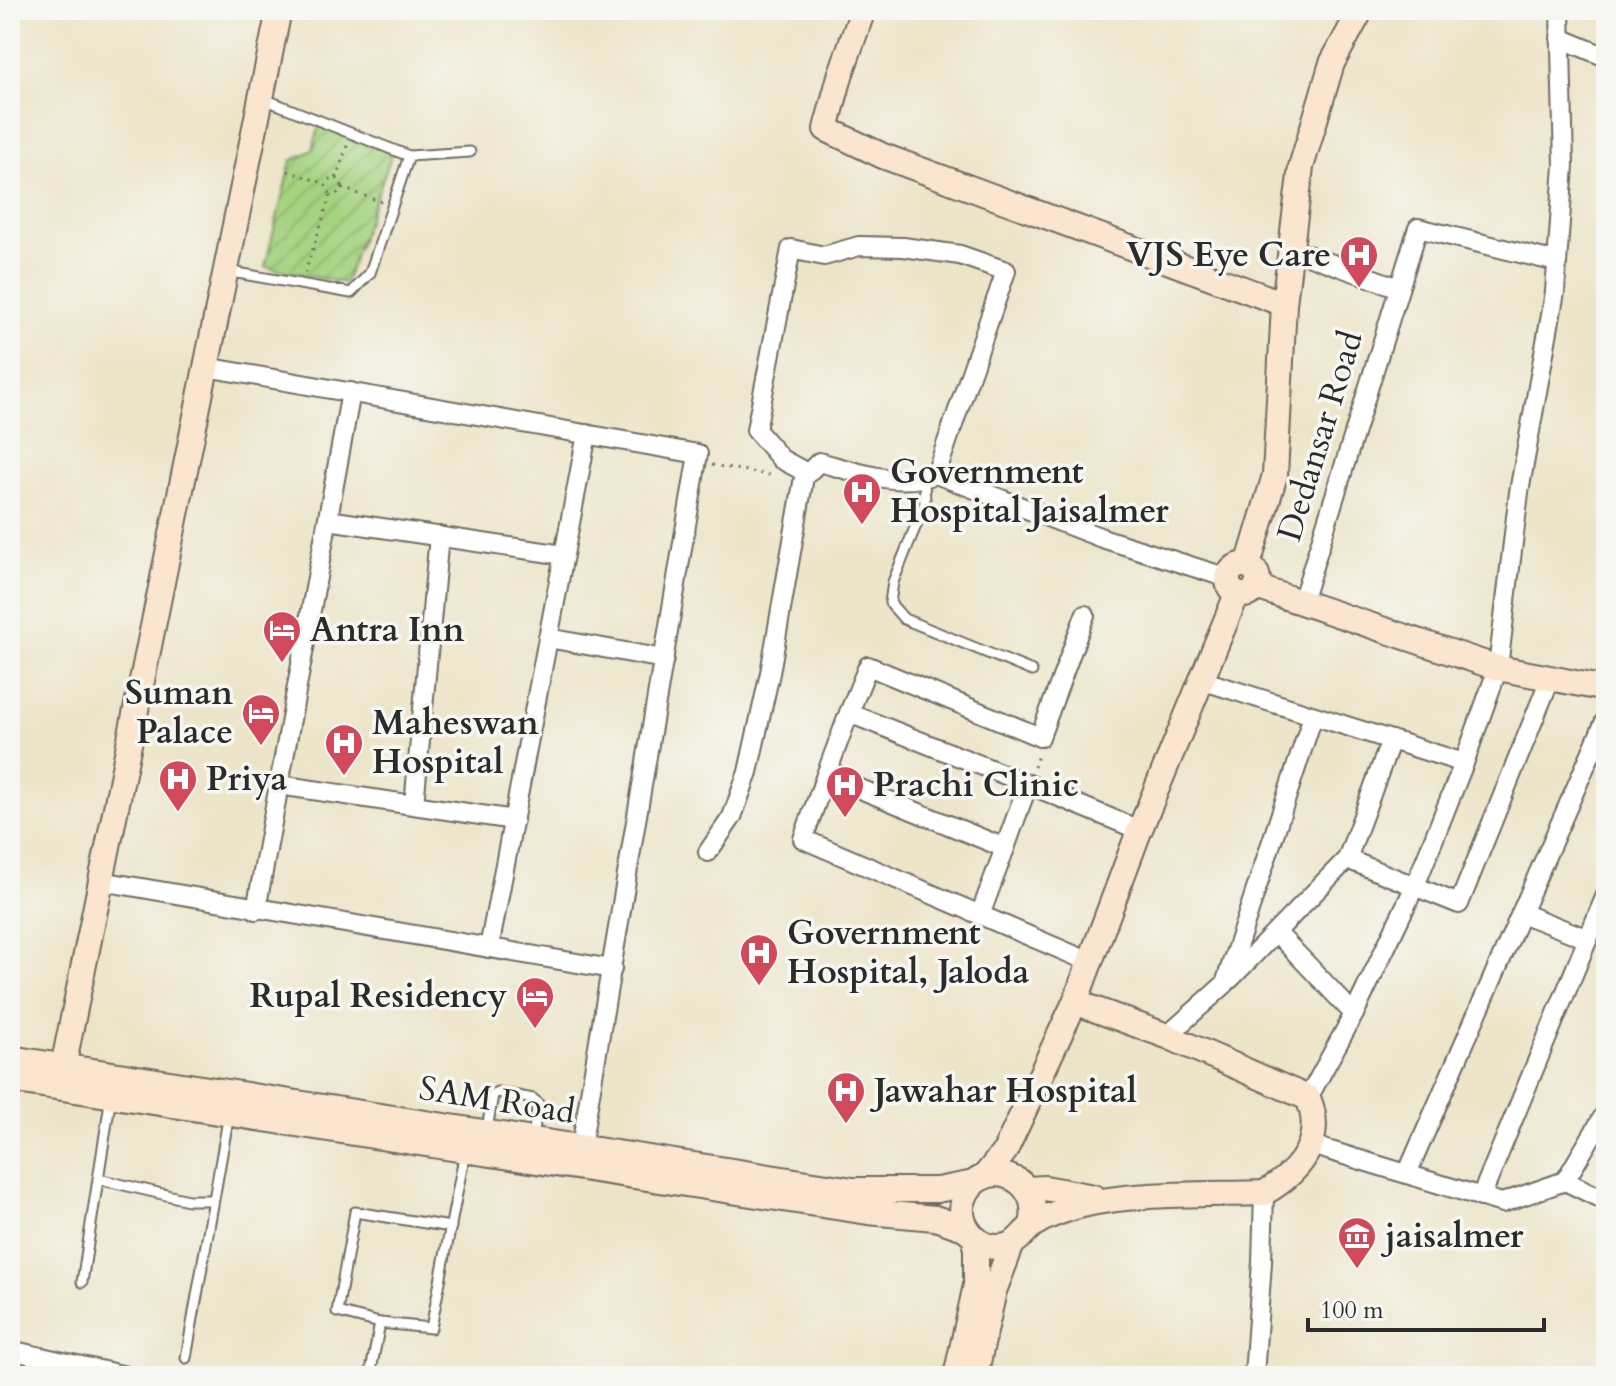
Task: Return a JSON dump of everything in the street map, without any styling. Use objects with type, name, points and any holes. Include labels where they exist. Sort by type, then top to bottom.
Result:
[{"type":"main road","points":[[63,1067],[279,10]]},
{"type":"main road","points":[[863,10],[826,129],[883,156],[1284,304]]},
{"type":"main road","points":[[956,1376],[976,1285],[971,1234],[962,1210],[963,1200],[1005,1151],[1075,1002],[1139,830],[1242,581],[1275,475],[1284,304],[1301,167],[1332,63],[1361,10]]},
{"type":"main road","points":[[1242,581],[1498,668],[1606,689]]},
{"type":"main road","points":[[1032,1225],[1077,1206],[1121,1199],[1264,1193],[1298,1167],[1311,1145],[1316,1126],[1308,1098],[1167,1036],[1075,1002]]},
{"type":"main road","name":"SAM Road","points":[[10,1058],[853,1190],[937,1190],[979,1180]]},
{"type":"main road","points":[[10,1081],[868,1212],[935,1218],[995,1247],[1012,1244],[1025,1235],[1032,1225],[1035,1212],[1027,1189],[1010,1171],[1005,1151]]},
{"type":"main road","points":[[979,1180],[1008,1175],[1027,1189],[1045,1188],[1075,1195],[1121,1199]]},
{"type":"main road","points":[[975,1376],[994,1291],[1012,1244]]},
{"type":"street","points":[[1308,1098],[1354,1014],[1415,886],[1498,668],[1519,492],[1555,292],[1564,165],[1560,10]]},
{"type":"street","points":[[1560,38],[1606,57]]},
{"type":"street","name":"Dedansar Road","points":[[1302,602],[1418,228],[1557,262]]},
{"type":"street","points":[[805,477],[781,459],[756,430],[791,249],[824,256],[859,246],[903,247],[960,255],[1006,271],[930,476]]},
{"type":"street","points":[[1291,249],[1399,288]]},
{"type":"street","points":[[206,367],[698,454],[581,1147]]},
{"type":"street","points":[[256,910],[351,392]]},
{"type":"street","points":[[489,948],[587,434]]},
{"type":"street","points":[[708,852],[732,817],[748,772],[770,673],[805,477],[819,462],[882,478],[930,476],[1102,538],[1242,581]]},
{"type":"street","points":[[328,520],[564,555]]},
{"type":"street","points":[[414,805],[439,536]]},
{"type":"street","points":[[1085,615],[1040,737],[868,666],[803,839],[1090,962]]},
{"type":"street","points":[[548,638],[664,659]]},
{"type":"street","points":[[1347,859],[1459,904],[1550,679]]},
{"type":"street","points":[[1201,680],[1464,763]]},
{"type":"street","points":[[849,713],[1139,830]]},
{"type":"street","points":[[1225,984],[1313,716]]},
{"type":"street","points":[[1407,1174],[1606,719]]},
{"type":"street","points":[[1167,1036],[1225,984],[1347,859],[1391,740]]},
{"type":"street","points":[[826,775],[1005,848]]},
{"type":"street","points":[[980,915],[1028,784]]},
{"type":"street","points":[[279,785],[514,820]]},
{"type":"street","points":[[101,881],[612,969]]},
{"type":"street","points":[[1481,1197],[1606,895]]},
{"type":"street","points":[[1521,913],[1588,939]]},
{"type":"street","points":[[1276,932],[1354,1014]]},
{"type":"street","points":[[1311,1145],[1502,1203],[1565,1181],[1606,1112]]},
{"type":"street","points":[[1565,1181],[1606,1201]]},
{"type":"street","points":[[1254,1376],[1264,1193]]},
{"type":"street","points":[[10,1350],[126,1376]]},
{"type":"lane","points":[[261,98],[409,156],[470,152]]},
{"type":"lane","points":[[226,271],[351,293],[370,273],[409,156]]},
{"type":"lane","points":[[930,476],[925,503],[893,582],[890,603],[904,619],[1032,671]]},
{"type":"lane","points":[[486,1133],[493,1095],[497,1092],[533,1099],[538,1103],[532,1140]]},
{"type":"lane","points":[[82,1282],[111,1096]]},
{"type":"lane","points":[[186,1358],[229,1114]]},
{"type":"lane","points":[[451,1227],[355,1212],[337,1312],[380,1323],[431,1328],[451,1227],[466,1150]]},
{"type":"lane","points":[[98,1179],[188,1200],[213,1200]]},
{"type":"lane","points":[[370,1376],[380,1323]]},
{"type":"path","points":[[336,179],[351,132]]},
{"type":"path","points":[[288,171],[326,184]]},
{"type":"path","points":[[331,178],[336,179],[342,188],[337,194],[331,194],[326,184],[331,178]]},
{"type":"path","points":[[342,188],[393,205]]},
{"type":"path","points":[[302,284],[331,194]]},
{"type":"path","points":[[697,462],[805,477]]},
{"type":"path","points":[[1028,784],[1042,743],[1040,737]]},
{"type":"green space","points":[[319,125],[388,150],[391,156],[345,283],[265,267],[291,161],[313,150]]},
{"type":"place","name":"VJS Eye Care","points":[[1359,289]]},
{"type":"place","name":"Government Hospital Jaisalmer","points":[[862,526]]},
{"type":"place","name":"Antra Inn","points":[[282,664]]},
{"type":"place","name":"Suman Palace","points":[[261,747]]},
{"type":"place","name":"Maheswan Hospital","points":[[344,777]]},
{"type":"place","name":"Priya","points":[[178,813]]},
{"type":"place","name":"Prachi Clinic","points":[[845,819]]},
{"type":"place","name":"Government Hospital, Jaloda","points":[[759,987]]},
{"type":"place","name":"Rupal Residency","points":[[535,1030]]},
{"type":"place","name":"Jawahar Hospital","points":[[846,1125]]},
{"type":"place","name":"jaisalmer","points":[[1357,1270]]}]
